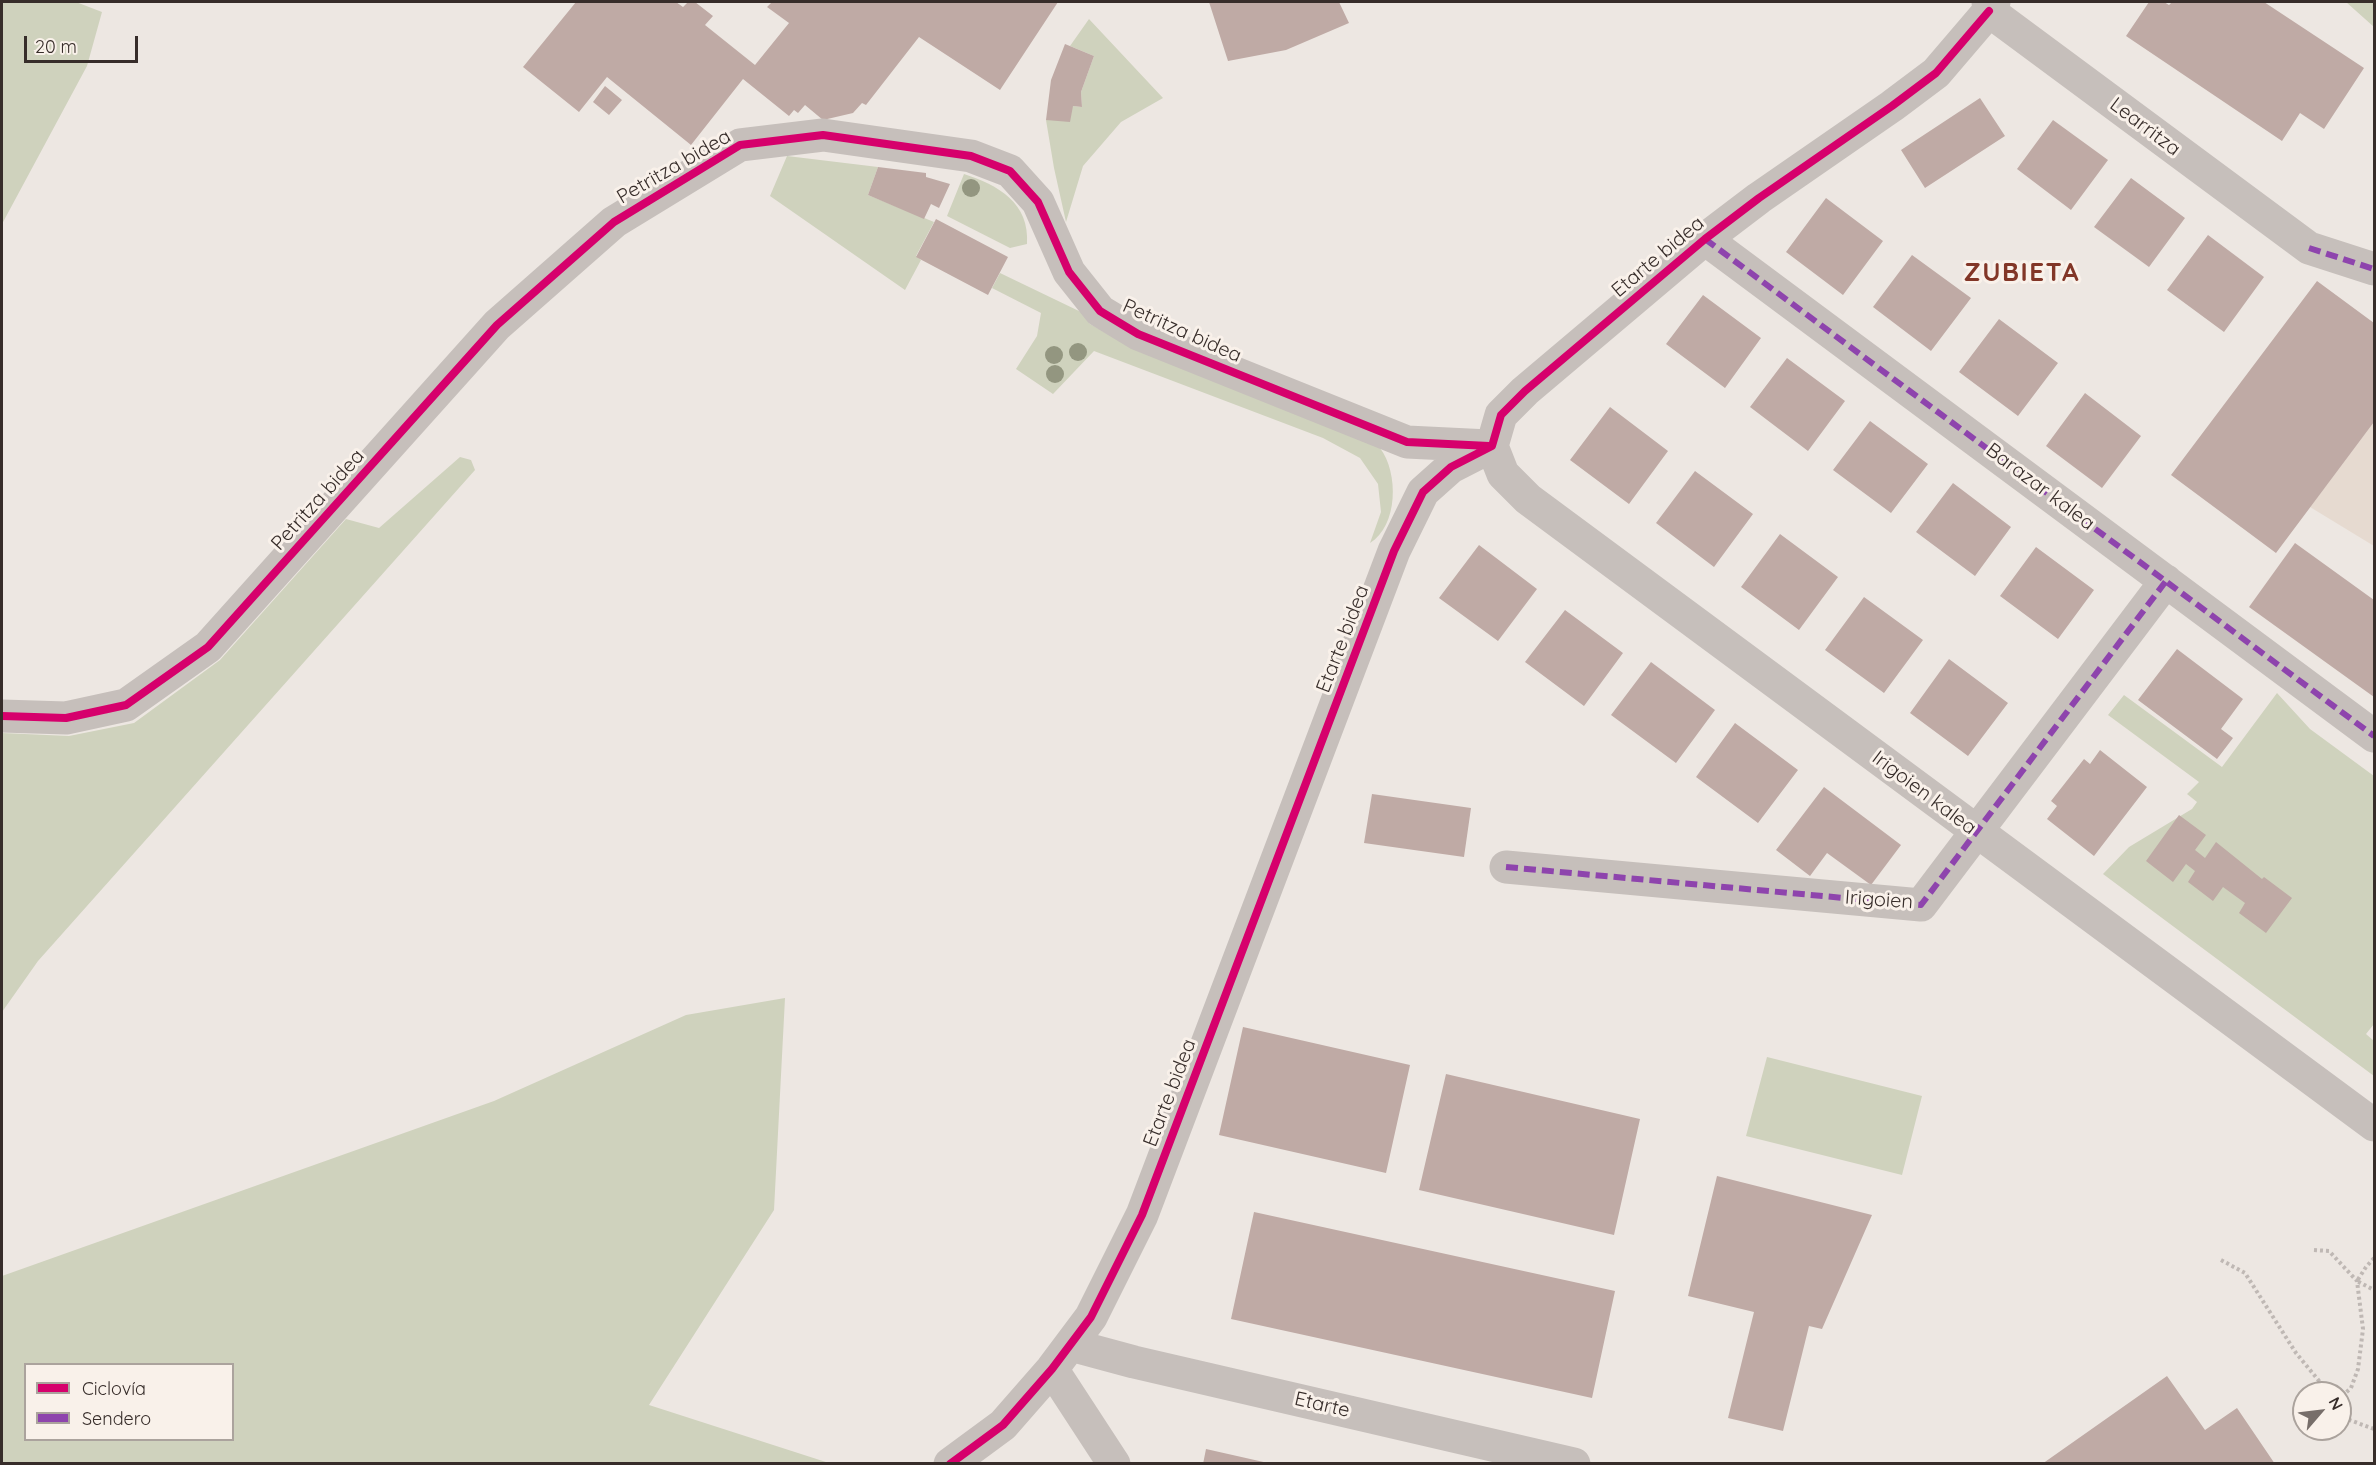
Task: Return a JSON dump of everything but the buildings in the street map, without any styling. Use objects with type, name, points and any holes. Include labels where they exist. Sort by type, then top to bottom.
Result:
[{"type":"street","name":"Etarte bidea","points":[[950,1464],[1003,1425],[1061,1357],[1091,1317],[1142,1215],[1394,551],[1423,492],[1451,467],[1492,446],[1501,415],[1516,399],[1705,238],[1936,73],[1990,5]]},
{"type":"street","name":"Learritza","points":[[1990,5],[2309,249],[2374,269]]},
{"type":"street","name":"Petritza bidea","points":[[2,716],[66,718],[126,705],[208,647],[497,325],[614,222],[740,145],[823,135],[971,156],[1010,171],[1038,202],[1069,272],[1100,311],[1138,334],[1407,442],[1492,446]]},
{"type":"street","name":"Barazar kalea","points":[[1705,238],[2374,736]]},
{"type":"street","name":"Irigoien kalea","points":[[1492,446],[1503,474],[1528,499],[2374,1125]]},
{"type":"street","name":"Irigoien","points":[[1506,867],[1921,905],[2166,581]]},
{"type":"street","points":[[1061,1357],[1114,1464]]},
{"type":"street","name":"Etarte","points":[[1061,1357],[1134,1362],[1574,1464]]},
{"type":"path","points":[[2314,1250],[2329,1251],[2357,1281],[2374,1290]]},
{"type":"path","points":[[2352,1385],[2358,1369],[2363,1329],[2357,1281],[2374,1258]]},
{"type":"path","points":[[2221,1260],[2245,1273],[2296,1353],[2319,1381]]},
{"type":"path","points":[[2352,1421],[2374,1429]]},
{"type":"green space","points":[[2,2],[76,2],[102,12],[87,66],[2,224]]},
{"type":"green space","points":[[2346,2],[2374,2],[2374,27]]},
{"type":"green space","points":[[1089,19],[1163,98],[1121,122],[1083,166],[1066,222],[1046,120],[1073,106],[1082,107],[1081,92],[1094,56],[1070,46]]},
{"type":"green space","points":[[787,156],[878,167],[868,195],[934,222],[916,256],[921,260],[905,290],[770,196]]},
{"type":"green space","points":[[964,174],[989,184],[1009,198],[1023,217],[1027,230],[1027,244],[1010,248],[947,216]]},
{"type":"green space","points":[[1000,273],[1081,312],[1090,324],[1131,347],[1380,448],[1390,471],[1393,499],[1386,524],[1379,535],[1370,543],[1381,512],[1378,484],[1360,458],[1323,438],[1094,351],[1053,394],[1016,369],[1037,336],[1041,313],[992,288]]},
{"type":"green space","points":[[460,457],[471,460],[475,470],[38,961],[2,1012],[2,733],[69,736],[134,723],[220,660],[346,519],[379,528]]},
{"type":"green space","points":[[2277,693],[2310,729],[2374,776],[2374,1024],[2366,1034],[2374,1041],[2374,1076],[2103,874],[2129,847],[2192,809],[2197,802],[2187,794],[2199,782],[2108,715],[2124,695],[2222,767]]},
{"type":"green space","points":[[785,998],[774,1210],[649,1405],[829,1463],[2,1463],[2,1276],[494,1101],[686,1015]]},
{"type":"green space","points":[[1767,1057],[1922,1096],[1902,1175],[1746,1136]]},
{"type":"shaded area","points":[[2374,422],[2374,546],[2310,507]]},
{"type":"marked path","points":[[1705,239],[2374,736]]},
{"type":"marked path","points":[[2309,248],[2374,269]]},
{"type":"marked path","points":[[1506,867],[1921,905],[2166,581]]},
{"type":"cycle path","points":[[950,1464],[1003,1425],[1052,1369],[1091,1317],[1142,1215],[1394,551],[1423,492],[1451,467],[1492,446],[1501,415],[1525,391],[1705,239],[1936,73],[1989,11]]},
{"type":"cycle path","points":[[2,716],[66,718],[126,705],[208,647],[497,325],[614,222],[740,145],[823,135],[971,156],[1010,171],[1038,202],[1069,272],[1100,311],[1138,334],[1407,442],[1489,446]]},
{"type":"district","name":"ZUBIETA","points":[[2022,273]]}]
